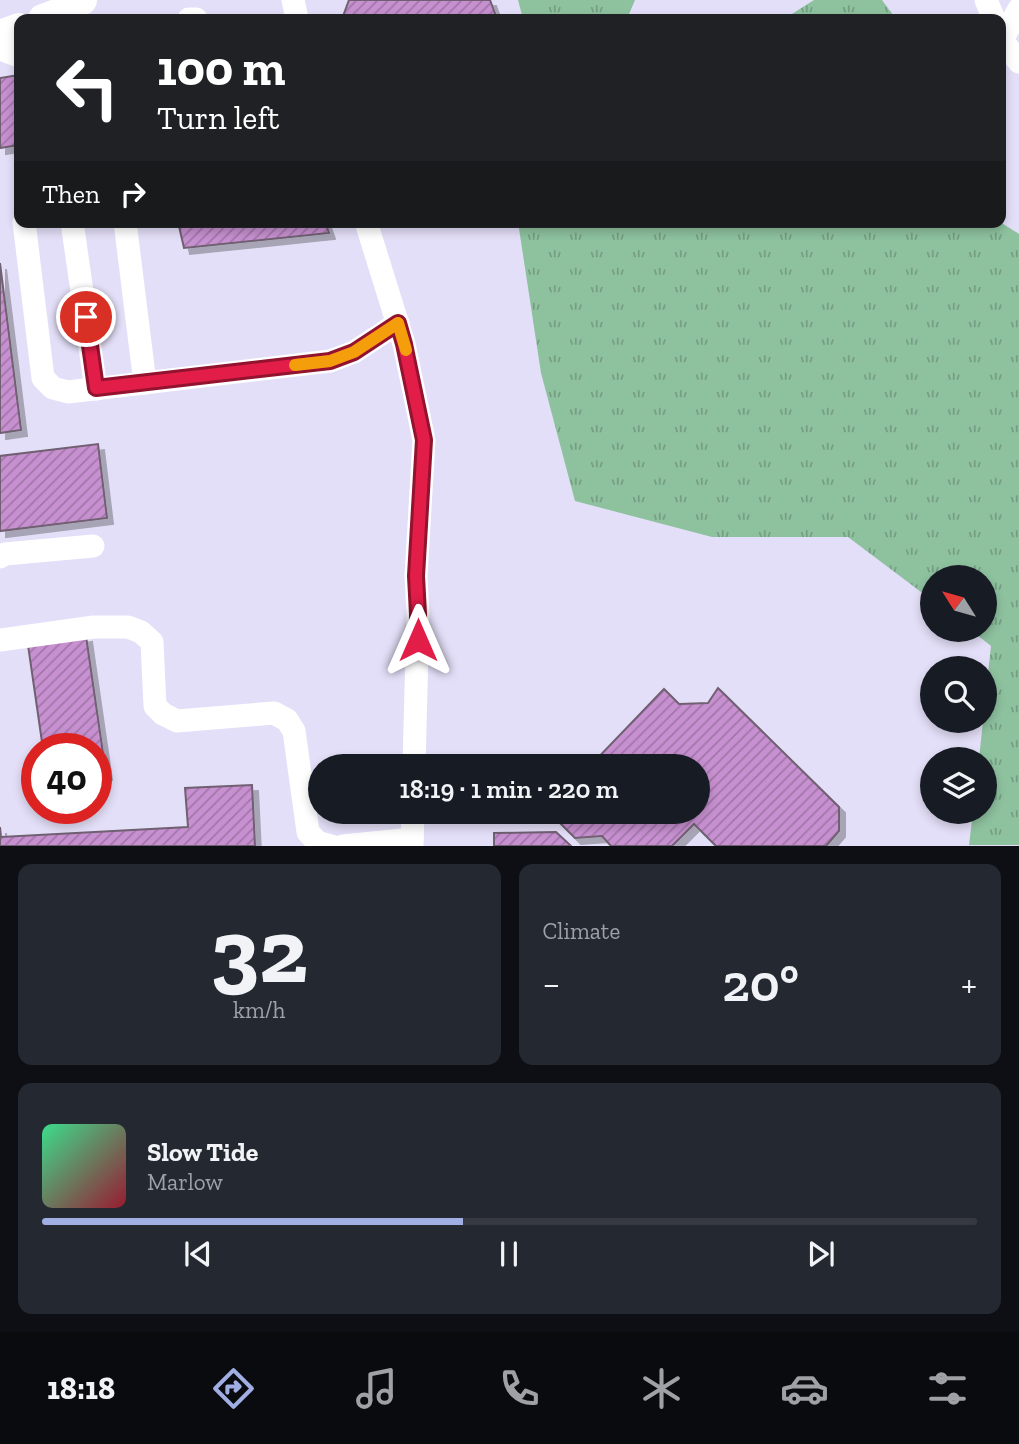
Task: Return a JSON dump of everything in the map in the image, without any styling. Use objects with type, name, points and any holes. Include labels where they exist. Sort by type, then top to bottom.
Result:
[{"type":"main road","points":[[56,14],[82,0]]},
{"type":"street","points":[[1006,31],[1019,9]]},
{"type":"street","points":[[1006,45],[1019,62]]},
{"type":"street","points":[[24,228],[43,378],[53,388],[68,391],[330,361],[354,352],[398,323]]},
{"type":"street","points":[[73,228],[96,388]]},
{"type":"street","points":[[126,228],[145,383]]},
{"type":"street","points":[[368,228],[404,344],[424,440],[416,576],[418,614],[414,754]]},
{"type":"street","points":[[0,557],[5,554],[93,546]]},
{"type":"street","points":[[0,639],[94,627],[128,627],[141,632],[152,642],[155,706],[163,714],[177,721],[274,713],[287,720],[294,731],[308,832],[317,842],[331,845]]},
{"type":"street","points":[[343,845],[412,842],[413,824]]},
{"type":"green space","points":[[518,0],[635,0],[629,14],[522,14]]},
{"type":"green space","points":[[814,0],[882,0],[892,14],[792,14]]},
{"type":"green space","points":[[1006,226],[1019,234],[1019,845],[969,845],[972,824],[997,824],[997,747],[980,747],[982,733],[997,733],[997,656],[990,656],[991,646],[986,642],[998,642],[998,565],[920,565],[920,591],[848,537],[712,537],[575,501],[541,373],[519,228],[1006,228]]},
{"type":"building","points":[[349,0],[490,0],[495,14],[344,14]]},
{"type":"building","points":[[14,76],[14,146],[0,148],[0,78]]},
{"type":"building","points":[[179,228],[327,228],[329,233],[184,248]]},
{"type":"building","points":[[0,263],[21,430],[0,433]]},
{"type":"building","points":[[98,444],[107,518],[0,531],[0,456]]},
{"type":"building","points":[[86,636],[100,733],[41,733],[28,645]]},
{"type":"building","points":[[718,688],[839,807],[839,831],[826,846],[716,846],[694,824],[710,824],[710,754],[602,754],[664,689],[679,704],[708,703]]},
{"type":"building","points":[[252,785],[255,846],[0,846],[0,827],[1,837],[188,827],[185,788]]},
{"type":"building","points":[[561,824],[694,824],[672,846],[611,846],[602,836],[575,838]]},
{"type":"building","points":[[556,832],[571,846],[494,846],[494,833]]},
{"type":"slow traffic","points":[[295,365],[330,361],[354,352],[398,323],[406,350]]},
{"type":"route","points":[[86,317],[96,388],[330,361],[354,352],[398,323],[424,440],[416,576],[418,640]]}]
